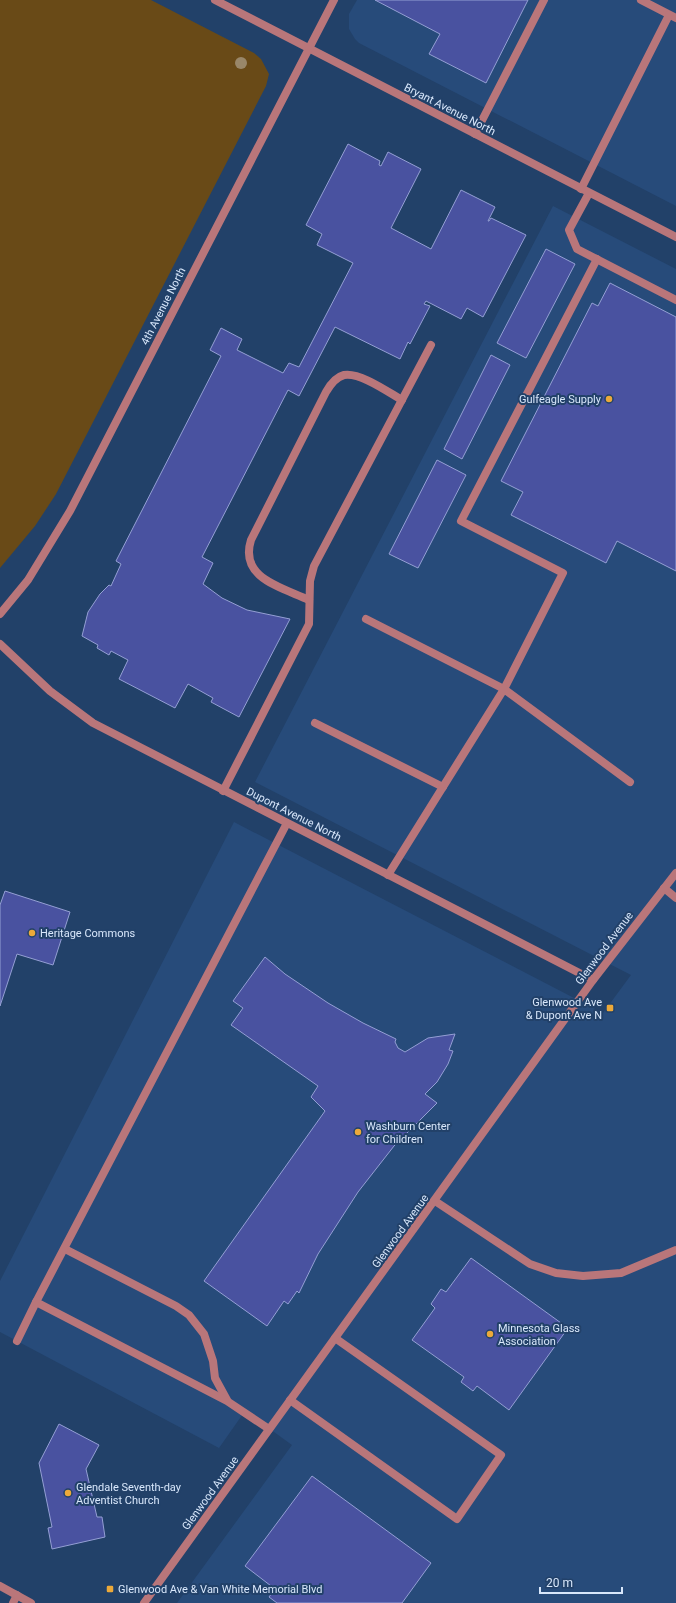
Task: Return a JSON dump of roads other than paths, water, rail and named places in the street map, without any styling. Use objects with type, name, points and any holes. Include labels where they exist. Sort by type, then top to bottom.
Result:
[{"type":"street","name":"Bryant Avenue North","points":[[215,0],[589,193],[676,236]]},
{"type":"street","name":"4th Avenue North","points":[[0,614],[28,580],[70,511],[334,0]]},
{"type":"street","points":[[475,134],[544,0]]},
{"type":"street","points":[[581,188],[673,16],[641,0]]},
{"type":"street","points":[[589,193],[569,230],[577,249],[676,300]]},
{"type":"street","points":[[388,875],[504,689],[563,573],[461,521],[596,259]]},
{"type":"street","points":[[223,791],[309,624],[311,611],[309,600],[310,581],[314,566],[431,345]]},
{"type":"street","points":[[309,600],[266,580],[252,568],[248,560],[248,549],[251,540],[326,392],[333,382],[343,375],[352,375],[402,400]]},
{"type":"street","points":[[366,619],[504,689],[630,782]]},
{"type":"street","name":"Dupont Avenue North","points":[[0,644],[50,691],[93,723],[593,980]]},
{"type":"street","points":[[315,722],[443,787]]},
{"type":"street","points":[[17,1341],[287,823]]},
{"type":"street","name":"Glenwood Avenue","points":[[144,1603],[593,980],[676,872]]},
{"type":"street","points":[[664,888],[676,898]]},
{"type":"street","points":[[435,1201],[530,1264],[556,1273],[584,1276],[621,1273],[676,1250]]},
{"type":"street","points":[[64,1249],[176,1306],[189,1315],[204,1334],[212,1361],[215,1378],[227,1401]]},
{"type":"street","points":[[36,1302],[227,1401],[270,1429]]},
{"type":"street","points":[[290,1400],[457,1519],[501,1455],[335,1338]]},
{"type":"street","points":[[0,1586],[15,1599],[31,1603]]},
{"type":"place","name":"Gulfeagle Supply","points":[[609,399]]},
{"type":"place","name":"Heritage Commons","points":[[32,933]]},
{"type":"place","name":"Glenwood Ave & Dupont Ave N","points":[[610,1008]]},
{"type":"place","name":"Washburn Center for Children","points":[[358,1132]]},
{"type":"place","name":"Minnesota Glass Association","points":[[490,1334]]},
{"type":"place","name":"Glendale Seventh-day Adventist Church","points":[[68,1493]]},
{"type":"place","name":"Glenwood Ave & Van White Memorial Blvd","points":[[110,1589]]}]
